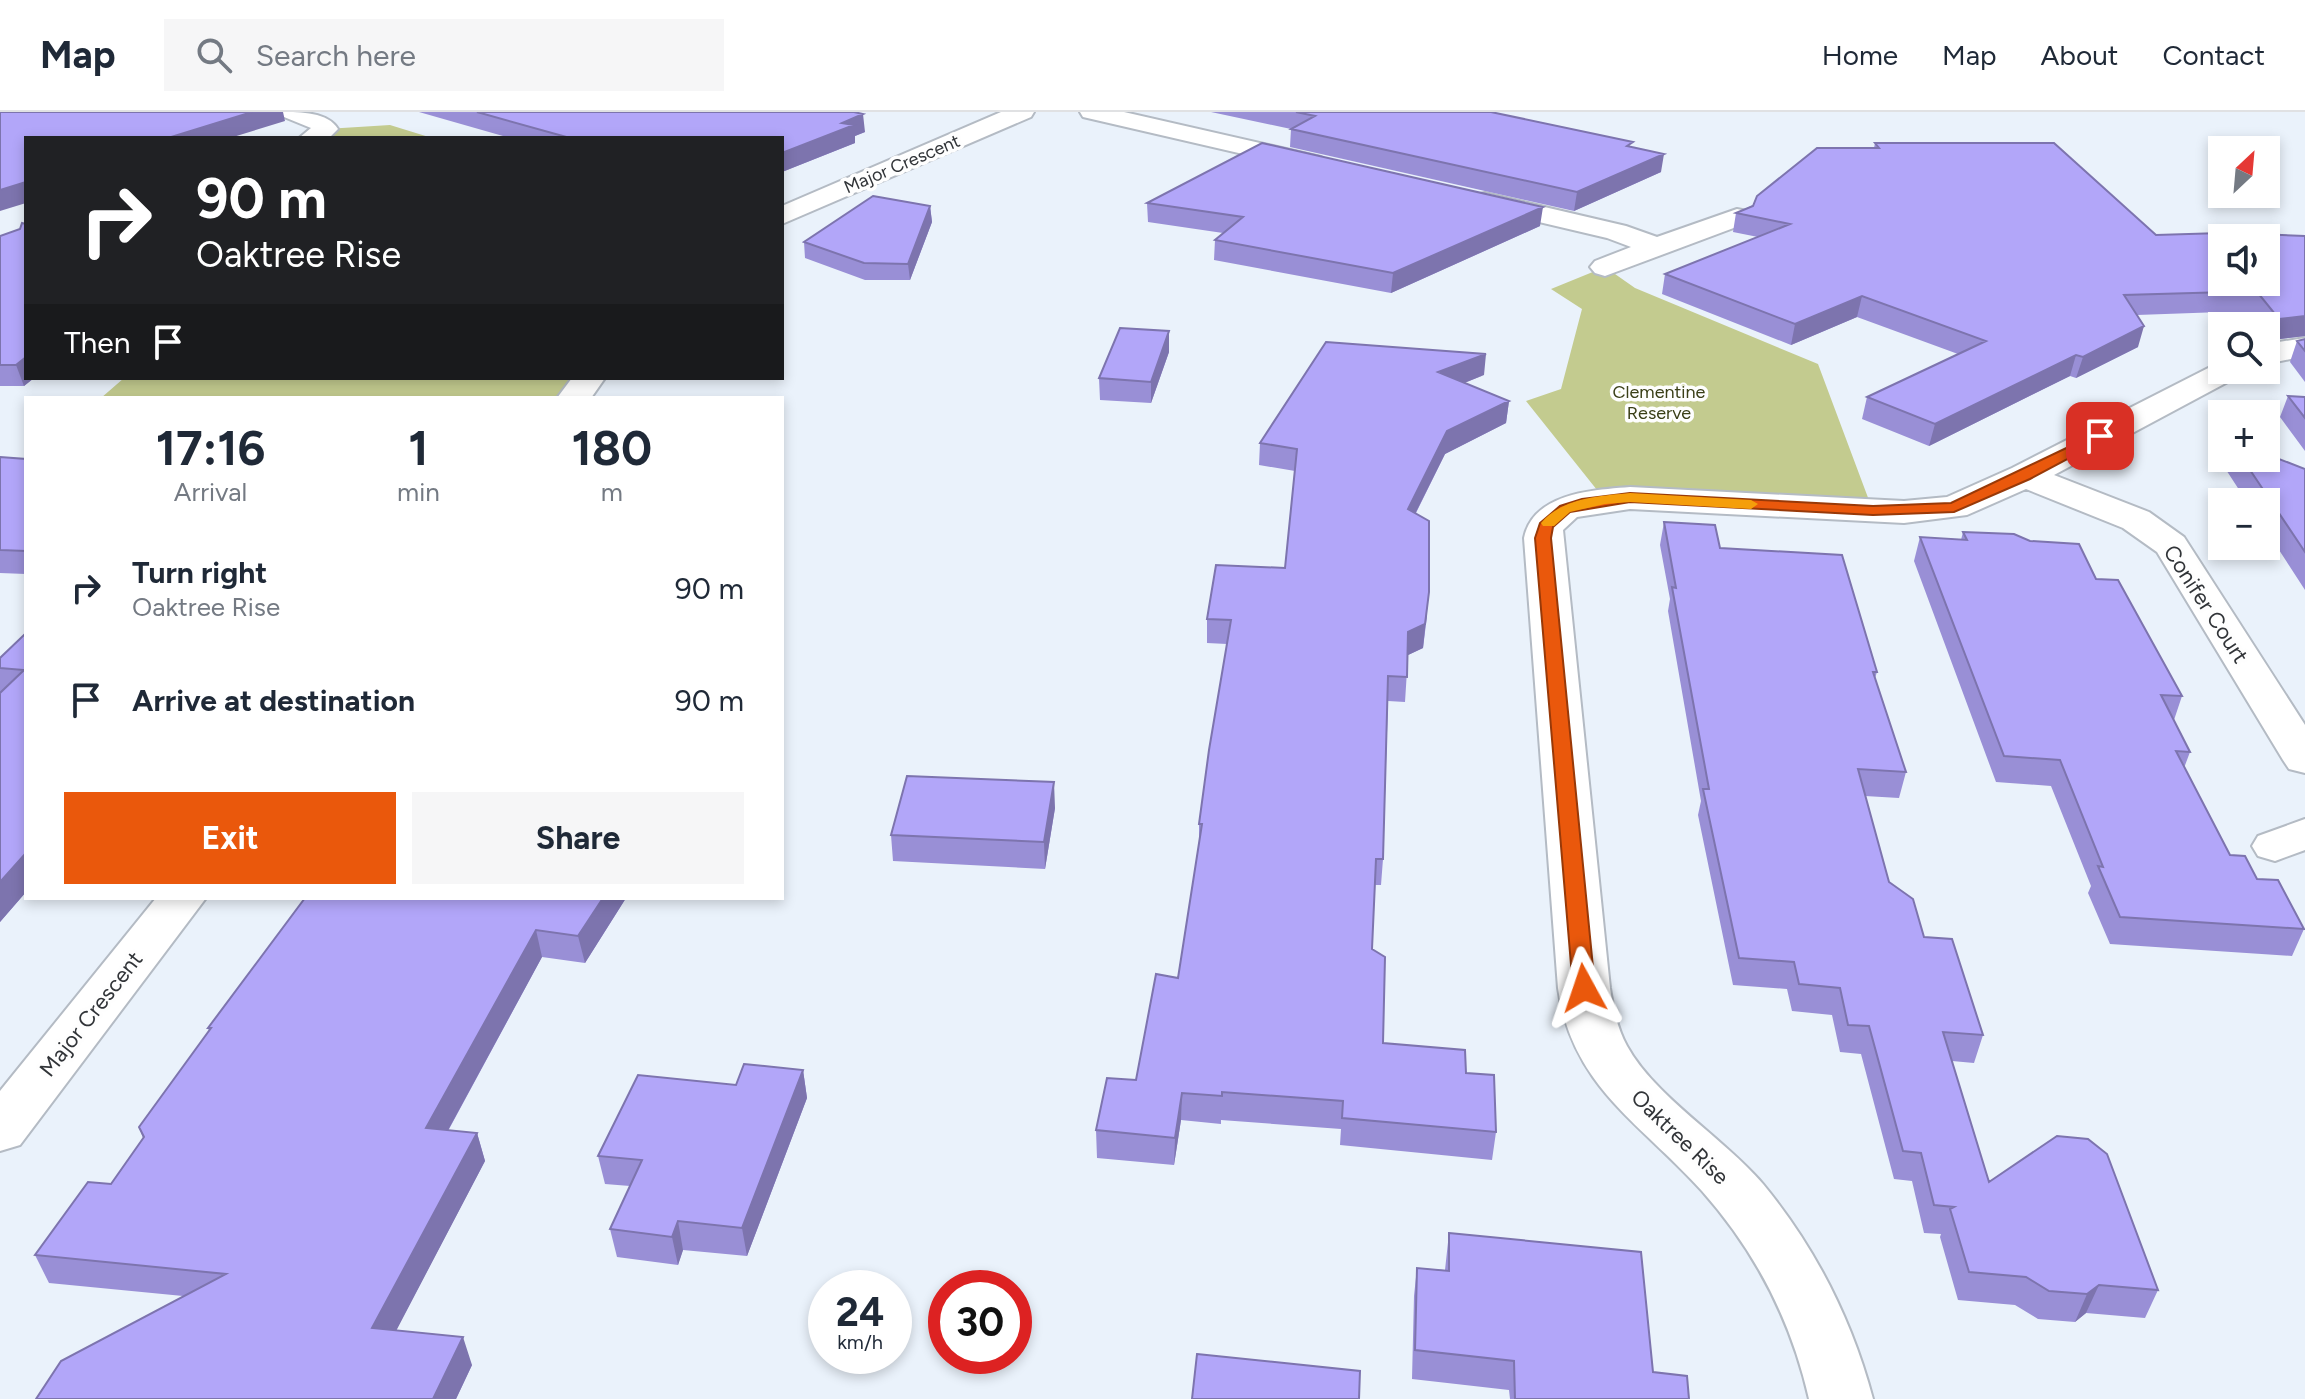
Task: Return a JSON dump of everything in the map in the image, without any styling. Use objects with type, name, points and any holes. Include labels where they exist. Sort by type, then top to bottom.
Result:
[{"type":"street","points":[[293,112],[317,120],[319,134]]},
{"type":"street","name":"Major Crescent","points":[[784,215],[1022,112]]},
{"type":"street","points":[[1092,112],[1338,168]]},
{"type":"street","points":[[1461,196],[1605,229],[1657,247]]},
{"type":"street","points":[[1605,267],[1737,217]]},
{"type":"street","points":[[2280,351],[2305,347]]},
{"type":"street","name":"Oaktree Rise","points":[[1841,1399],[1822,1335],[1762,1223],[1680,1134],[1634,1094],[1606,1056],[1591,1025],[1584,988],[1543,538],[1545,527],[1565,509],[1594,501],[1630,498],[1873,511],[1927,510],[1973,500],[2208,379]]},
{"type":"street","name":"Conifer Court","points":[[2025,476],[2136,520],[2171,545],[2305,760]]},
{"type":"street","name":"Major Crescent","points":[[0,1130],[180,900]]},
{"type":"green space","points":[[390,125],[426,136],[315,136],[326,129]]},
{"type":"green space","name":"Clementine Reserve","points":[[1605,267],[1635,288],[1818,364],[1873,511],[1605,500],[1526,401],[1561,389],[1582,309],[1551,289]]},
{"type":"green space","points":[[122,380],[588,380],[576,396],[103,396]]},
{"type":"building","points":[[0,112],[252,112],[174,136],[24,136],[24,183],[0,190]]},
{"type":"building","points":[[477,112],[863,114],[842,123],[854,125],[784,152],[784,136],[563,136]]},
{"type":"building","points":[[1296,112],[1491,112],[1633,142],[1627,146],[1664,154],[1577,192],[1291,129],[1315,116]]},
{"type":"building","points":[[1262,143],[1543,207],[1393,273],[1215,240],[1243,217],[1147,203]]},
{"type":"building","points":[[1875,143],[2054,143],[2156,235],[2208,233],[2208,293],[2124,295],[2144,326],[2083,357],[2076,355],[1935,424],[1867,397],[1986,341],[1862,296],[1795,324],[1665,274],[1790,224],[1736,213],[1753,206],[1757,196],[1817,148],[1879,148]]},
{"type":"building","points":[[873,196],[930,206],[908,264],[864,263],[804,242]]},
{"type":"building","points":[[24,224],[24,359],[16,365],[0,365],[0,236],[20,229]]},
{"type":"building","points":[[2280,235],[2305,236],[2305,316],[2280,319],[2280,312],[2273,312],[2260,296],[2280,296]]},
{"type":"building","points":[[1120,328],[1169,331],[1151,382],[1099,378]]},
{"type":"building","points":[[2305,339],[2305,351],[2297,341]]},
{"type":"building","points":[[1326,342],[1486,354],[1438,372],[1509,401],[1447,431],[1408,509],[1429,521],[1429,592],[1425,624],[1408,632],[1407,677],[1388,676],[1383,859],[1376,859],[1372,949],[1385,957],[1383,1043],[1465,1050],[1466,1073],[1494,1075],[1496,1132],[1342,1118],[1343,1101],[1222,1092],[1222,1096],[1182,1093],[1175,1138],[1096,1130],[1107,1078],[1136,1080],[1156,974],[1178,978],[1202,824],[1199,824],[1209,750],[1231,620],[1207,619],[1216,565],[1285,568],[1297,449],[1260,443]]},
{"type":"building","points":[[2288,396],[2305,397],[2305,418]]},
{"type":"building","points":[[0,457],[24,459],[24,551],[0,550]]},
{"type":"building","points":[[2280,459],[2305,469],[2305,552],[2280,515],[2280,488],[2262,488],[2251,472],[2280,472]]},
{"type":"building","points":[[1664,522],[1715,525],[1720,548],[1842,555],[1877,672],[1873,672],[1906,772],[1858,769],[1889,882],[1913,899],[1924,937],[1952,939],[1983,1035],[1943,1032],[1989,1182],[2057,1136],[2088,1139],[2107,1154],[2158,1290],[2099,1285],[2087,1294],[2049,1291],[2026,1277],[1969,1272],[1950,1209],[1954,1207],[1934,1205],[1921,1153],[1903,1151],[1869,1026],[1848,1025],[1840,988],[1799,984],[1794,962],[1739,958],[1703,789],[1709,789],[1672,587],[1676,588]]},
{"type":"building","points":[[1963,532],[2014,534],[2030,541],[2079,544],[2096,579],[2118,580],[2182,696],[2161,695],[2190,752],[2176,751],[2230,855],[2245,856],[2257,879],[2278,880],[2304,929],[2120,917],[2060,760],[2004,756],[1920,537],[1967,540]]},
{"type":"building","points":[[24,635],[24,670],[0,668],[0,658]]},
{"type":"building","points":[[24,670],[24,855],[0,882],[0,693]]},
{"type":"building","points":[[907,776],[1054,782],[1044,842],[891,835]]},
{"type":"building","points":[[304,900],[602,900],[578,936],[536,930],[426,1128],[477,1133],[372,1328],[463,1337],[433,1399],[36,1399],[61,1361],[226,1274],[35,1255],[88,1182],[111,1184],[144,1137],[139,1127],[211,1028],[208,1028]]},
{"type":"building","points":[[744,1064],[803,1070],[742,1228],[678,1221],[672,1237],[610,1229],[642,1160],[598,1156],[638,1075],[736,1085]]},
{"type":"building","points":[[1449,1233],[1641,1252],[1653,1372],[1687,1376],[1689,1399],[1515,1399],[1514,1361],[1415,1350],[1417,1268],[1449,1271]]},
{"type":"building","points":[[1197,1354],[1360,1371],[1359,1399],[1192,1399]]},
{"type":"slow traffic","points":[[1548,523],[1565,509],[1605,500],[1630,498],[1751,504]]},
{"type":"route","points":[[1584,988],[1543,538],[1545,527],[1552,518],[1582,503],[1630,498],[1904,512],[1954,507],[2025,476],[2100,436]]}]
